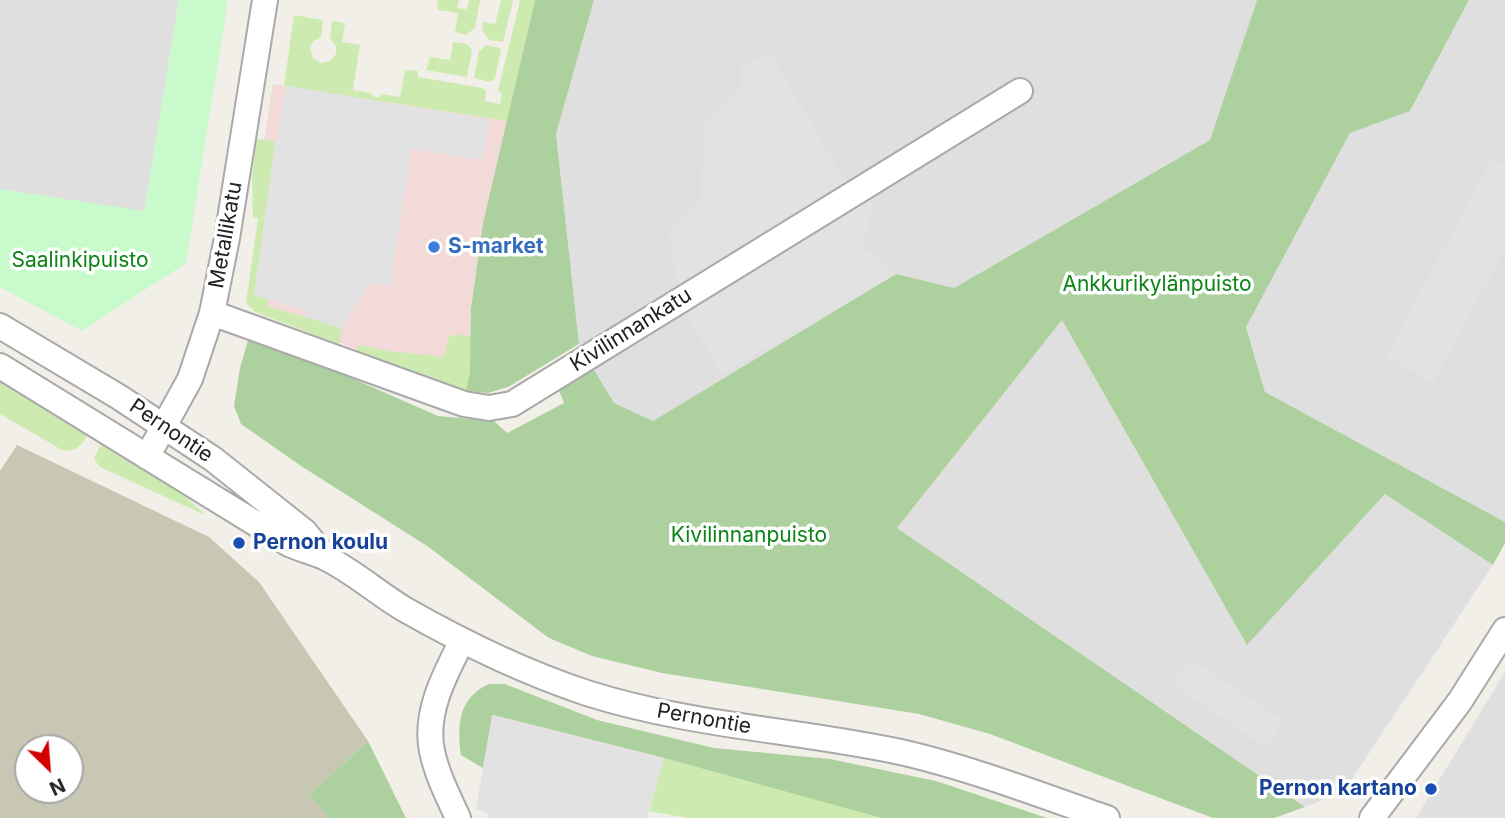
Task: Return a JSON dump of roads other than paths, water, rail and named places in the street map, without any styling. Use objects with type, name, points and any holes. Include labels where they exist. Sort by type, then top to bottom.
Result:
[{"type":"street","name":"Metallikatu","points":[[148,457],[190,379],[212,313],[227,238],[265,0]]},
{"type":"street","name":"Kivilinnankatu","points":[[212,313],[464,404],[489,408],[512,404],[1020,91]]},
{"type":"street","name":"Pernontie","points":[[0,326],[213,459],[305,532],[325,558]]},
{"type":"street","name":"Pernontie","points":[[0,366],[289,544],[325,558],[401,607],[462,641],[540,676],[626,705],[685,718],[906,754],[965,770],[1107,818]]},
{"type":"street","points":[[1372,818],[1460,701],[1505,630]]},
{"type":"street","points":[[458,818],[439,776],[432,748],[432,720],[443,678],[462,641]]},
{"type":"place","name":"S-market","points":[[434,247]]},
{"type":"place","name":"Pernon koulu","points":[[239,543]]},
{"type":"place","name":"Pernon kartano","points":[[1431,789]]},
{"type":"park label","name":"Saalinkipuisto","points":[[80,261]]},
{"type":"park label","name":"Ankkurikylänpuisto","points":[[1157,285]]},
{"type":"park label","name":"Kivilinnanpuisto","points":[[749,536]]}]
